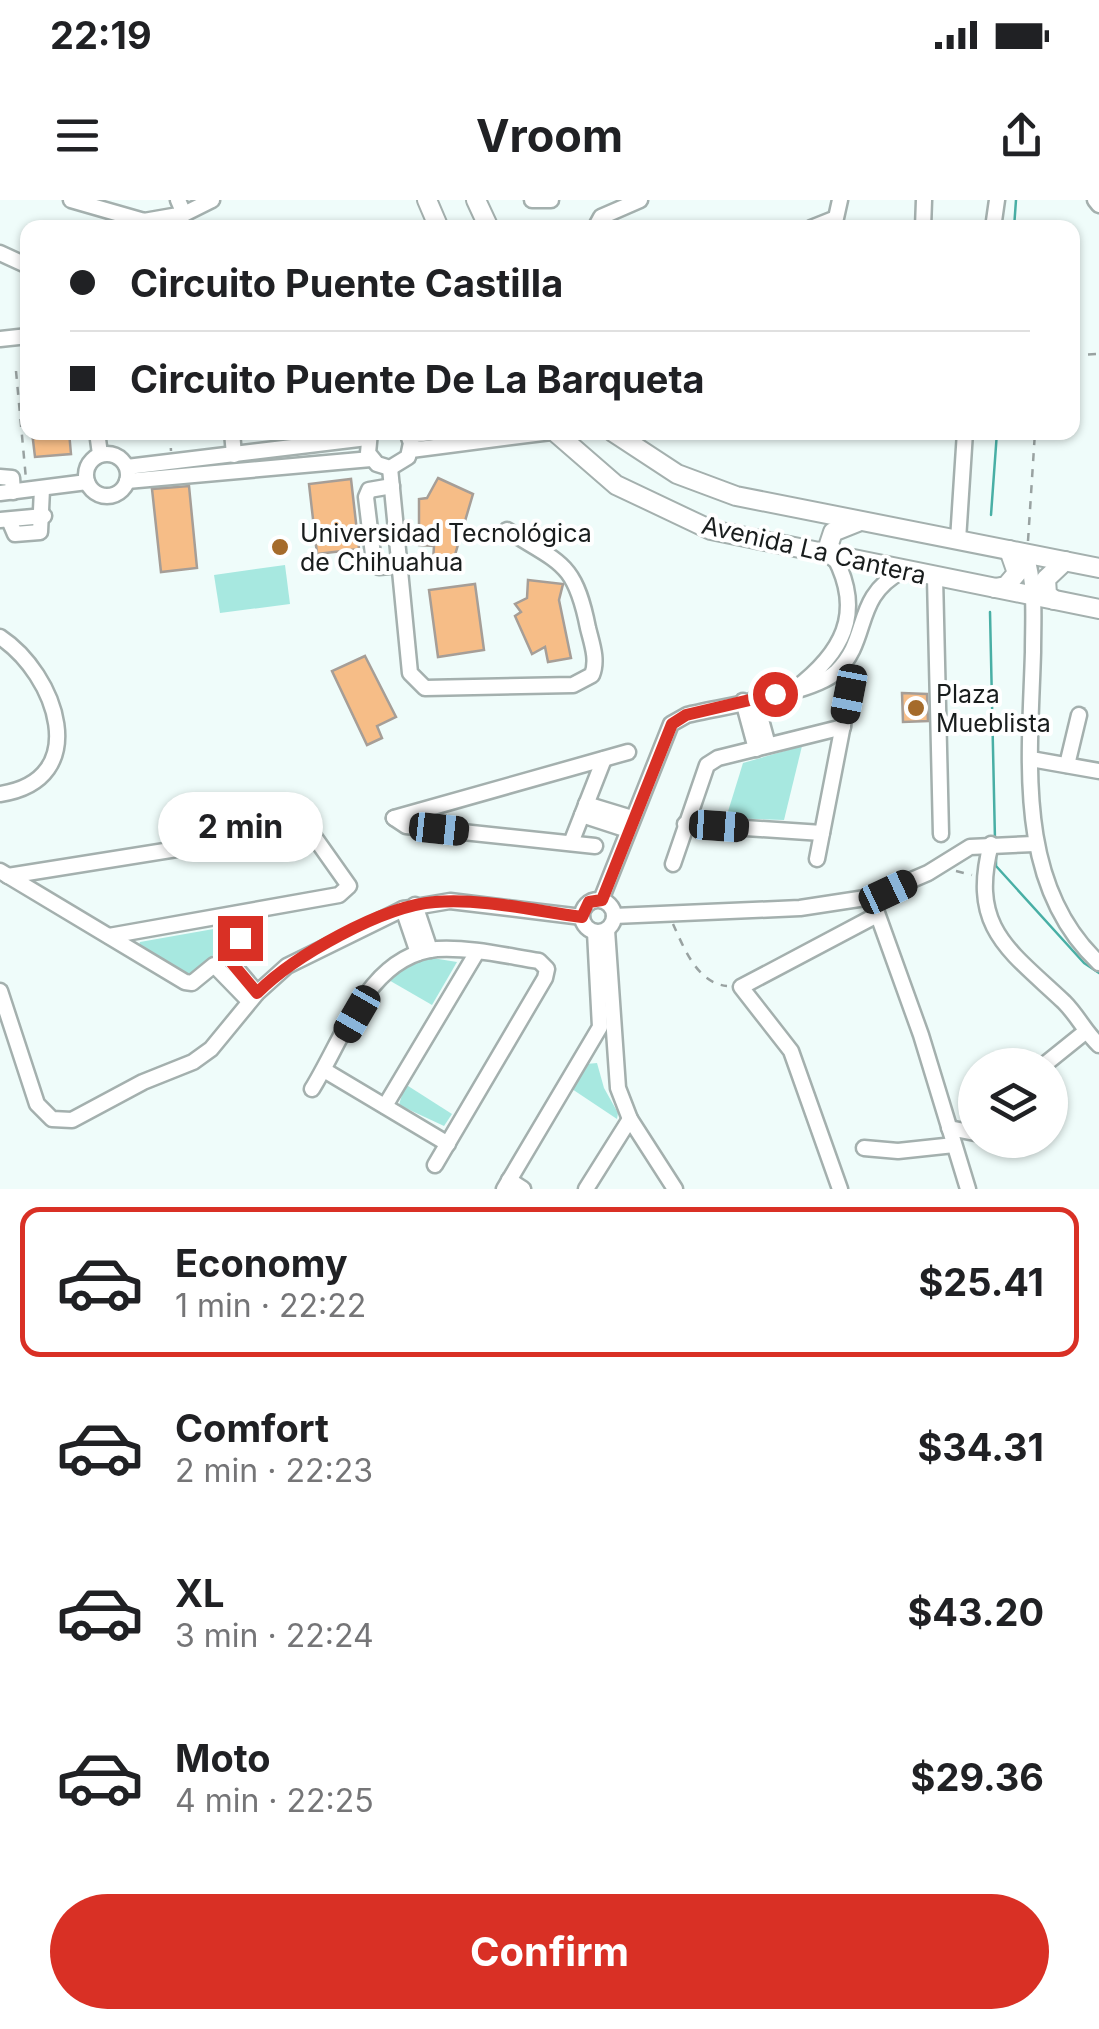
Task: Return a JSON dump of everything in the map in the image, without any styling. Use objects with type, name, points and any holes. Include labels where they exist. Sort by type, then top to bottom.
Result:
[{"type":"main road","name":"Avenida La Cantera","points":[[563,440],[616,485],[661,509],[742,539],[1099,609]]},
{"type":"main road","name":"Avenida La Cantera","points":[[624,440],[649,459],[704,486],[1099,568]]},
{"type":"main road","points":[[836,558],[829,544],[833,532],[863,520]]},
{"type":"main road","points":[[995,588],[1006,586],[1017,574],[1018,552]]},
{"type":"main road","points":[[1054,600],[1047,594],[1046,579],[1065,562]]},
{"type":"street","points":[[72,200],[141,220]]},
{"type":"street","points":[[147,220],[212,200]]},
{"type":"street","points":[[532,200],[551,200]]},
{"type":"street","points":[[600,220],[640,200]]},
{"type":"street","points":[[98,440],[100,454]]},
{"type":"street","points":[[234,454],[235,440]]},
{"type":"street","points":[[100,454],[86,468],[86,482],[98,495],[110,496],[127,474],[298,440],[300,464]]},
{"type":"street","points":[[369,440],[371,459]]},
{"type":"street","points":[[127,474],[371,459],[390,468],[404,462],[409,440]]},
{"type":"street","points":[[958,540],[964,440]]},
{"type":"street","points":[[100,454],[119,457],[127,474]]},
{"type":"street","points":[[390,468],[410,673],[419,684],[437,690],[573,685],[587,680],[595,660],[578,582],[567,568],[507,530]]},
{"type":"street","points":[[0,477],[12,478],[44,516],[42,528],[36,534],[15,534],[5,520]]},
{"type":"street","points":[[20,491],[86,482]]},
{"type":"street","points":[[392,486],[368,491],[368,513],[374,564],[400,565]]},
{"type":"street","points":[[1018,552],[1034,596],[1034,844],[1060,914],[1099,963]]},
{"type":"street","points":[[836,558],[848,583],[855,615]]},
{"type":"street","points":[[602,900],[672,724],[686,715],[795,689],[833,656],[873,591],[902,570]]},
{"type":"street","points":[[935,577],[941,834]]},
{"type":"street","points":[[0,637],[30,665],[54,712],[56,755],[34,783],[0,794]]},
{"type":"street","points":[[816,860],[849,694]]},
{"type":"street","points":[[749,700],[762,747]]},
{"type":"street","points":[[1067,765],[1079,715]]},
{"type":"street","points":[[673,864],[706,765],[843,726]]},
{"type":"street","points":[[595,846],[406,826],[394,818],[628,752]]},
{"type":"street","points":[[571,843],[604,759]]},
{"type":"street","points":[[1032,759],[1099,771]]},
{"type":"street","points":[[584,810],[630,824]]},
{"type":"street","points":[[685,824],[822,834]]},
{"type":"street","points":[[4,873],[312,829],[348,890],[250,913],[109,936]]},
{"type":"street","points":[[991,844],[982,878],[989,920],[1002,944],[1067,1005],[1099,1045]]},
{"type":"street","points":[[673,1188],[630,1118],[614,1069],[601,931],[614,916],[800,908],[872,898],[940,866],[970,847],[1034,844]]},
{"type":"street","points":[[4,873],[189,983],[214,965],[253,997]]},
{"type":"street","points":[[872,898],[968,1189]]},
{"type":"street","points":[[602,900],[614,916]]},
{"type":"street","points":[[582,917],[589,902],[602,900]]},
{"type":"street","points":[[0,991],[37,1104],[44,1114],[62,1121],[82,1116],[143,1082],[200,1058],[253,997],[298,959],[409,907],[464,902],[582,917],[601,931]]},
{"type":"street","points":[[409,907],[424,952]]},
{"type":"street","points":[[250,913],[245,932],[226,956],[253,997]]},
{"type":"street","points":[[834,1187],[792,1051],[742,987],[878,915]]},
{"type":"street","points":[[312,1090],[379,977],[424,952],[477,952],[539,960],[547,974],[435,1165]]},
{"type":"street","points":[[386,1106],[477,952]]},
{"type":"street","points":[[524,1189],[506,1185],[600,1027],[605,984]]},
{"type":"street","points":[[1065,1048],[1085,1032]]},
{"type":"street","points":[[582,1061],[598,1057],[614,1069]]},
{"type":"street","points":[[324,1070],[448,1144]]},
{"type":"street","points":[[586,1189],[630,1118]]},
{"type":"street","points":[[949,1128],[958,1130]]},
{"type":"street","points":[[864,1148],[898,1151],[954,1146]]},
{"type":"path","points":[[16,370],[20,491]]},
{"type":"path","points":[[171,440],[172,462]]},
{"type":"path","points":[[1018,552],[1034,440]]},
{"type":"path","points":[[940,866],[982,878]]},
{"type":"path","points":[[668,914],[697,969],[716,984],[742,987]]},
{"type":"shaded area","points":[[285,565],[290,604],[220,613],[214,575]]},
{"type":"shaded area","points":[[802,746],[784,820],[726,818],[743,763]]},
{"type":"shaded area","points":[[236,925],[236,935],[188,977],[138,948],[140,942]]},
{"type":"shaded area","points":[[426,957],[457,962],[432,1005],[387,979]]},
{"type":"shaded area","points":[[597,1063],[617,1119],[572,1089],[586,1064]]},
{"type":"shaded area","points":[[405,1084],[452,1114],[444,1126],[399,1105]]},
{"type":"building","points":[[33,440],[70,440],[71,454],[35,457]]},
{"type":"building","points":[[438,478],[473,494],[452,565],[433,561],[434,546],[419,545],[419,499],[427,498]]},
{"type":"building","points":[[351,479],[359,549],[317,554],[309,484]]},
{"type":"building","points":[[189,486],[197,568],[161,572],[152,489]]},
{"type":"building","points":[[528,580],[563,584],[559,600],[571,658],[548,662],[545,647],[532,654],[515,616],[521,612],[515,604],[527,598]]},
{"type":"building","points":[[475,584],[484,650],[438,657],[429,590]]},
{"type":"building","points":[[365,656],[396,717],[377,726],[382,738],[367,745],[332,671]]},
{"type":"building","name":"Plaza Mueblista","points":[[902,693],[927,694],[928,721],[903,722]]},
{"type":"waterway","points":[[1015,220],[1016,200]]},
{"type":"waterway","points":[[991,515],[996,440]]},
{"type":"waterway","points":[[990,612],[995,840]]},
{"type":"waterway","points":[[996,853],[996,866],[1084,963],[1099,973]]},
{"type":"place","name":"Universidad Tecnológica de Chihuahua","points":[[280,547]]},
{"type":"place","name":"Plaza Mueblista","points":[[916,708]]},
{"type":"route","points":[[240,938],[226,958],[257,993],[298,959],[415,905],[464,902],[582,917],[589,902],[602,900],[662,739],[672,724],[686,715],[775,694]]}]
